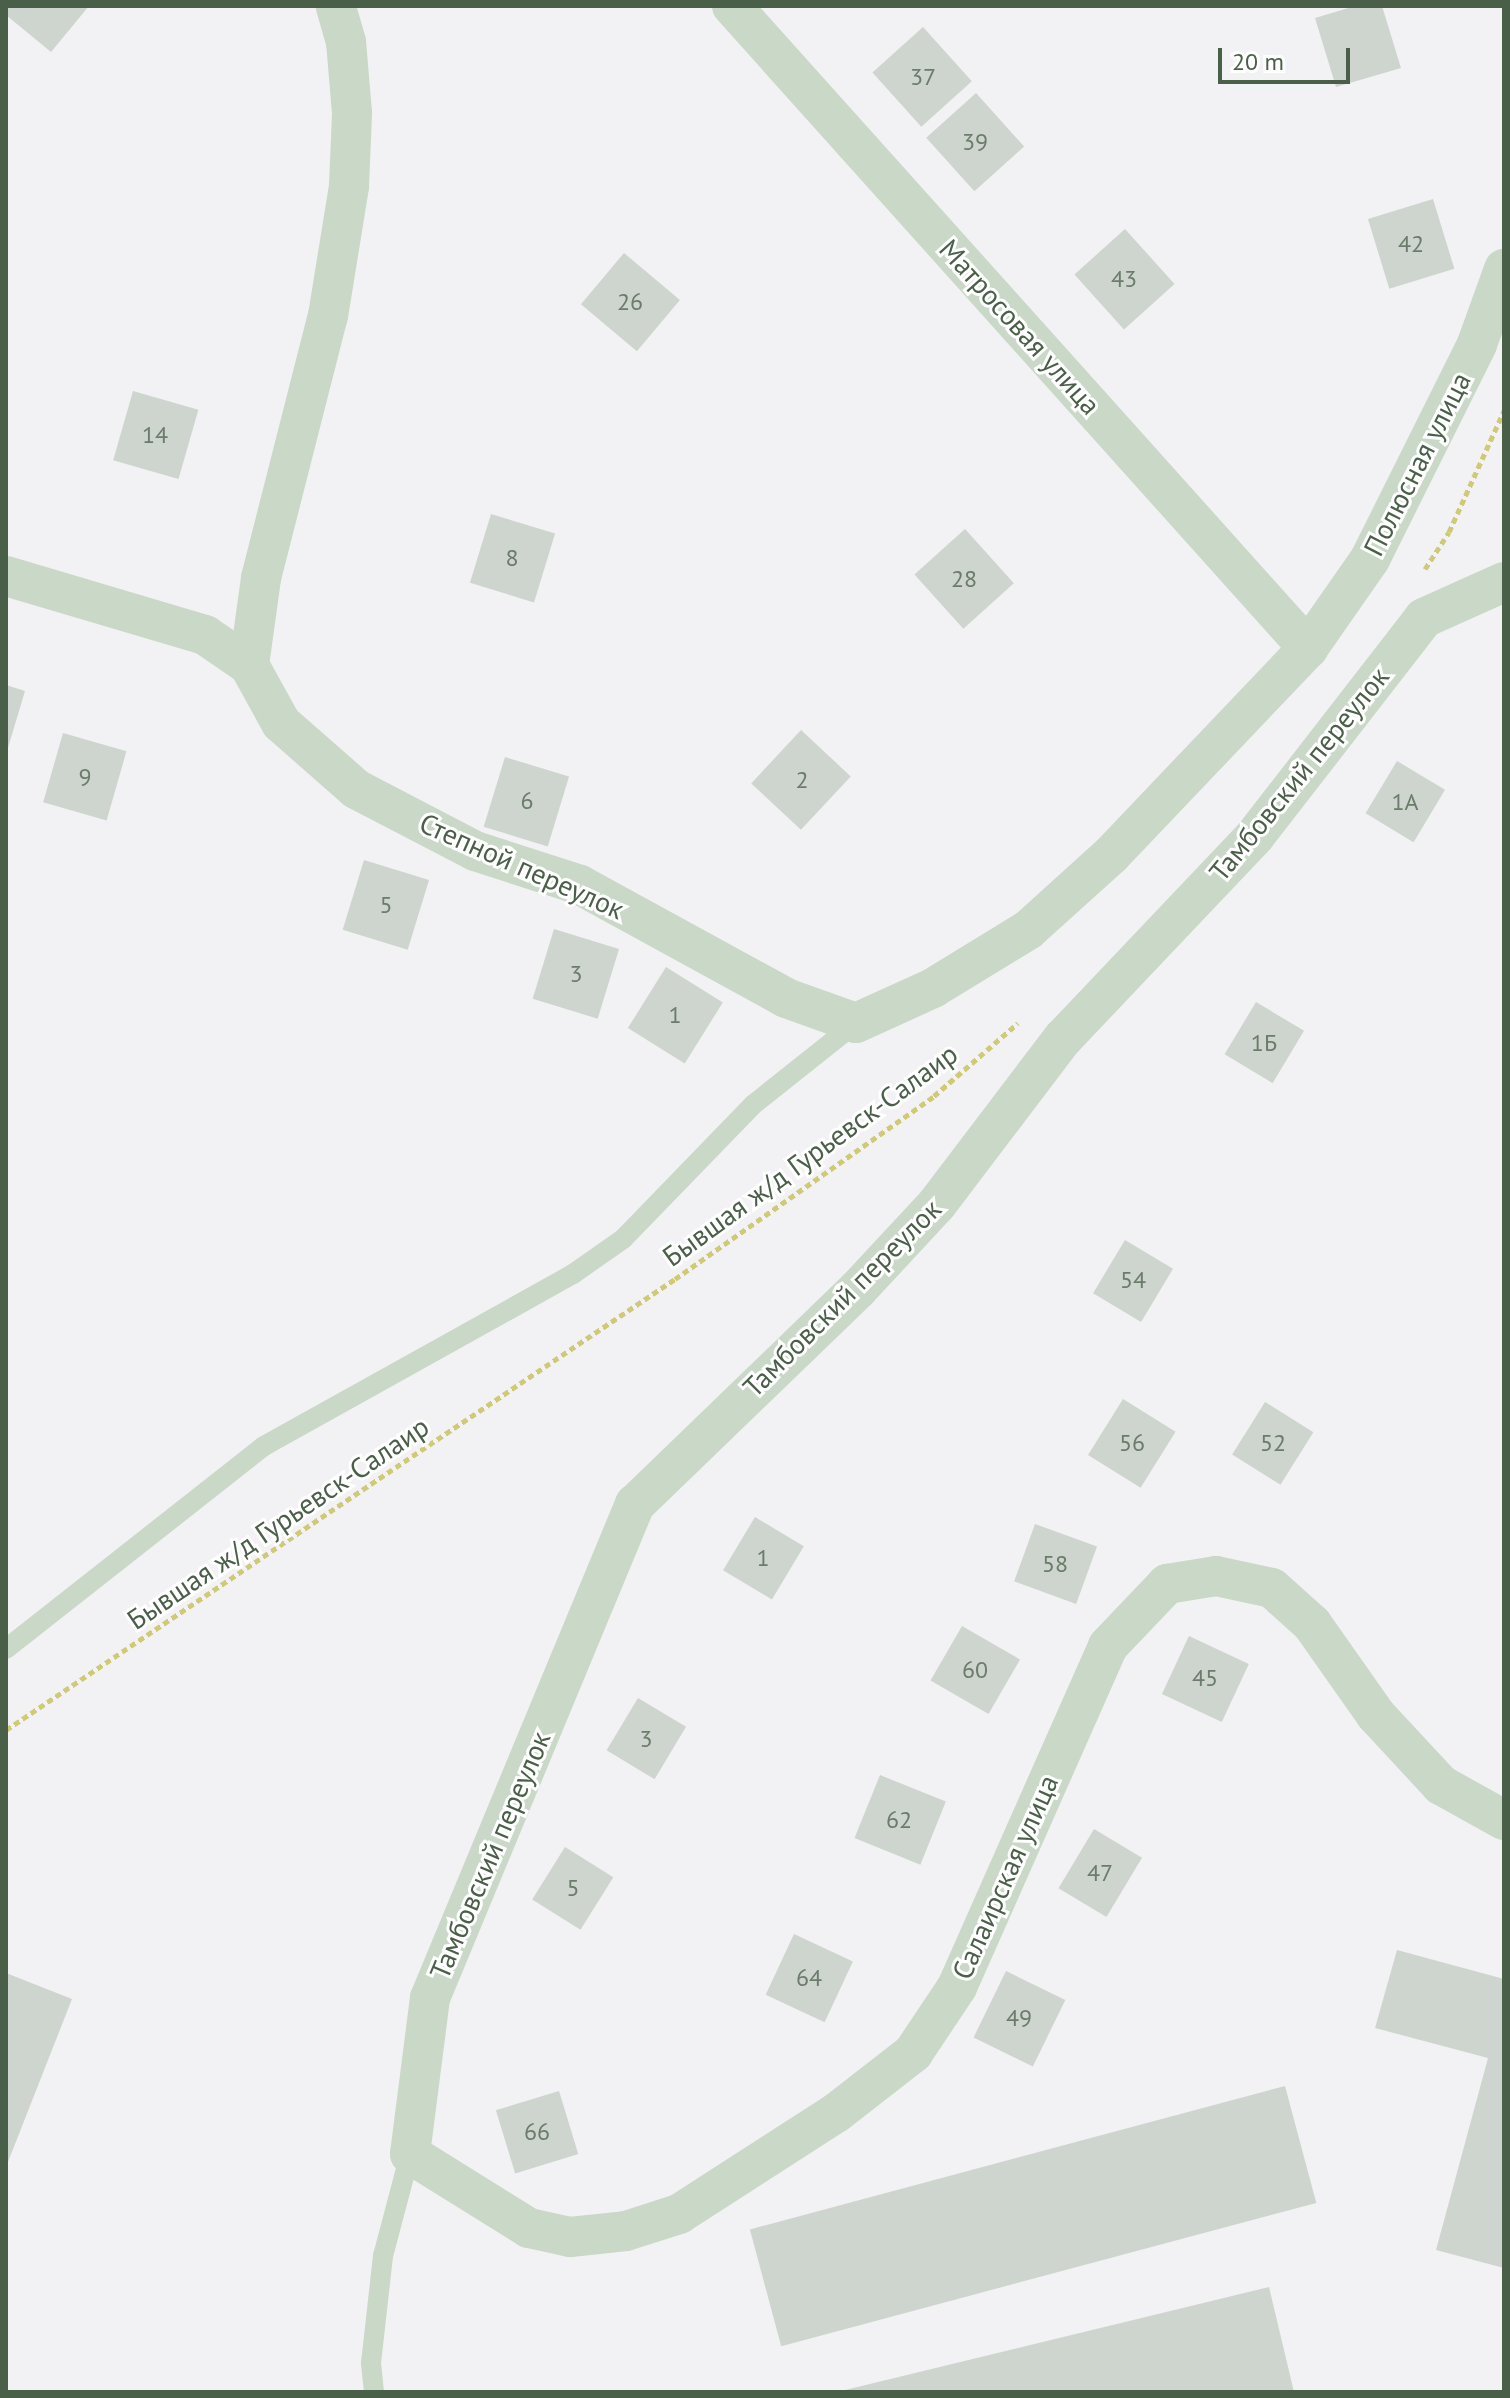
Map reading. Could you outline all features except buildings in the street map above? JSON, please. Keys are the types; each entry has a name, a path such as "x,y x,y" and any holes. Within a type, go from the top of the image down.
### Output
{"street":[{"path":"249,665 261,578 328,316 349,186 352,113 346,42 336,6"},
{"name":"Матросовая улица","path":"732,6 1308,648"},
{"name":"Полюсная улица","path":"856,1023 933,988 1028,930 1111,855 1308,648 1370,559 1477,344 1504,269"},
{"name":"Степной переулок","path":"6,576 205,635 249,665 281,723 356,789 475,851 580,885 786,998 856,1023"},
{"name":"Тамбовский переулок","path":"410,2154 430,1998 635,1504 858,1289 937,1204 1063,1038 1255,836 1424,618 1504,582"},
{"name":"Салаирская улица","path":"410,2154 529,2228 570,2237 626,2231 679,2214 836,2113 913,2053 957,1987 1108,1646 1167,1584 1216,1576 1272,1588 1312,1624 1376,1715 1441,1785 1504,1820"}],"lane":[{"path":"6,1649 264,1446 573,1274 623,1239 754,1104 856,1023"},
{"path":"374,2392 371,2363 383,2256 410,2154"}],"path":[{"path":"1418,580 1449,532 1504,411"},
{"name":"Бывшая ж/д Гурьевск-Салаир","path":"6,1730 713,1252 934,1096 1023,1019"}]}
